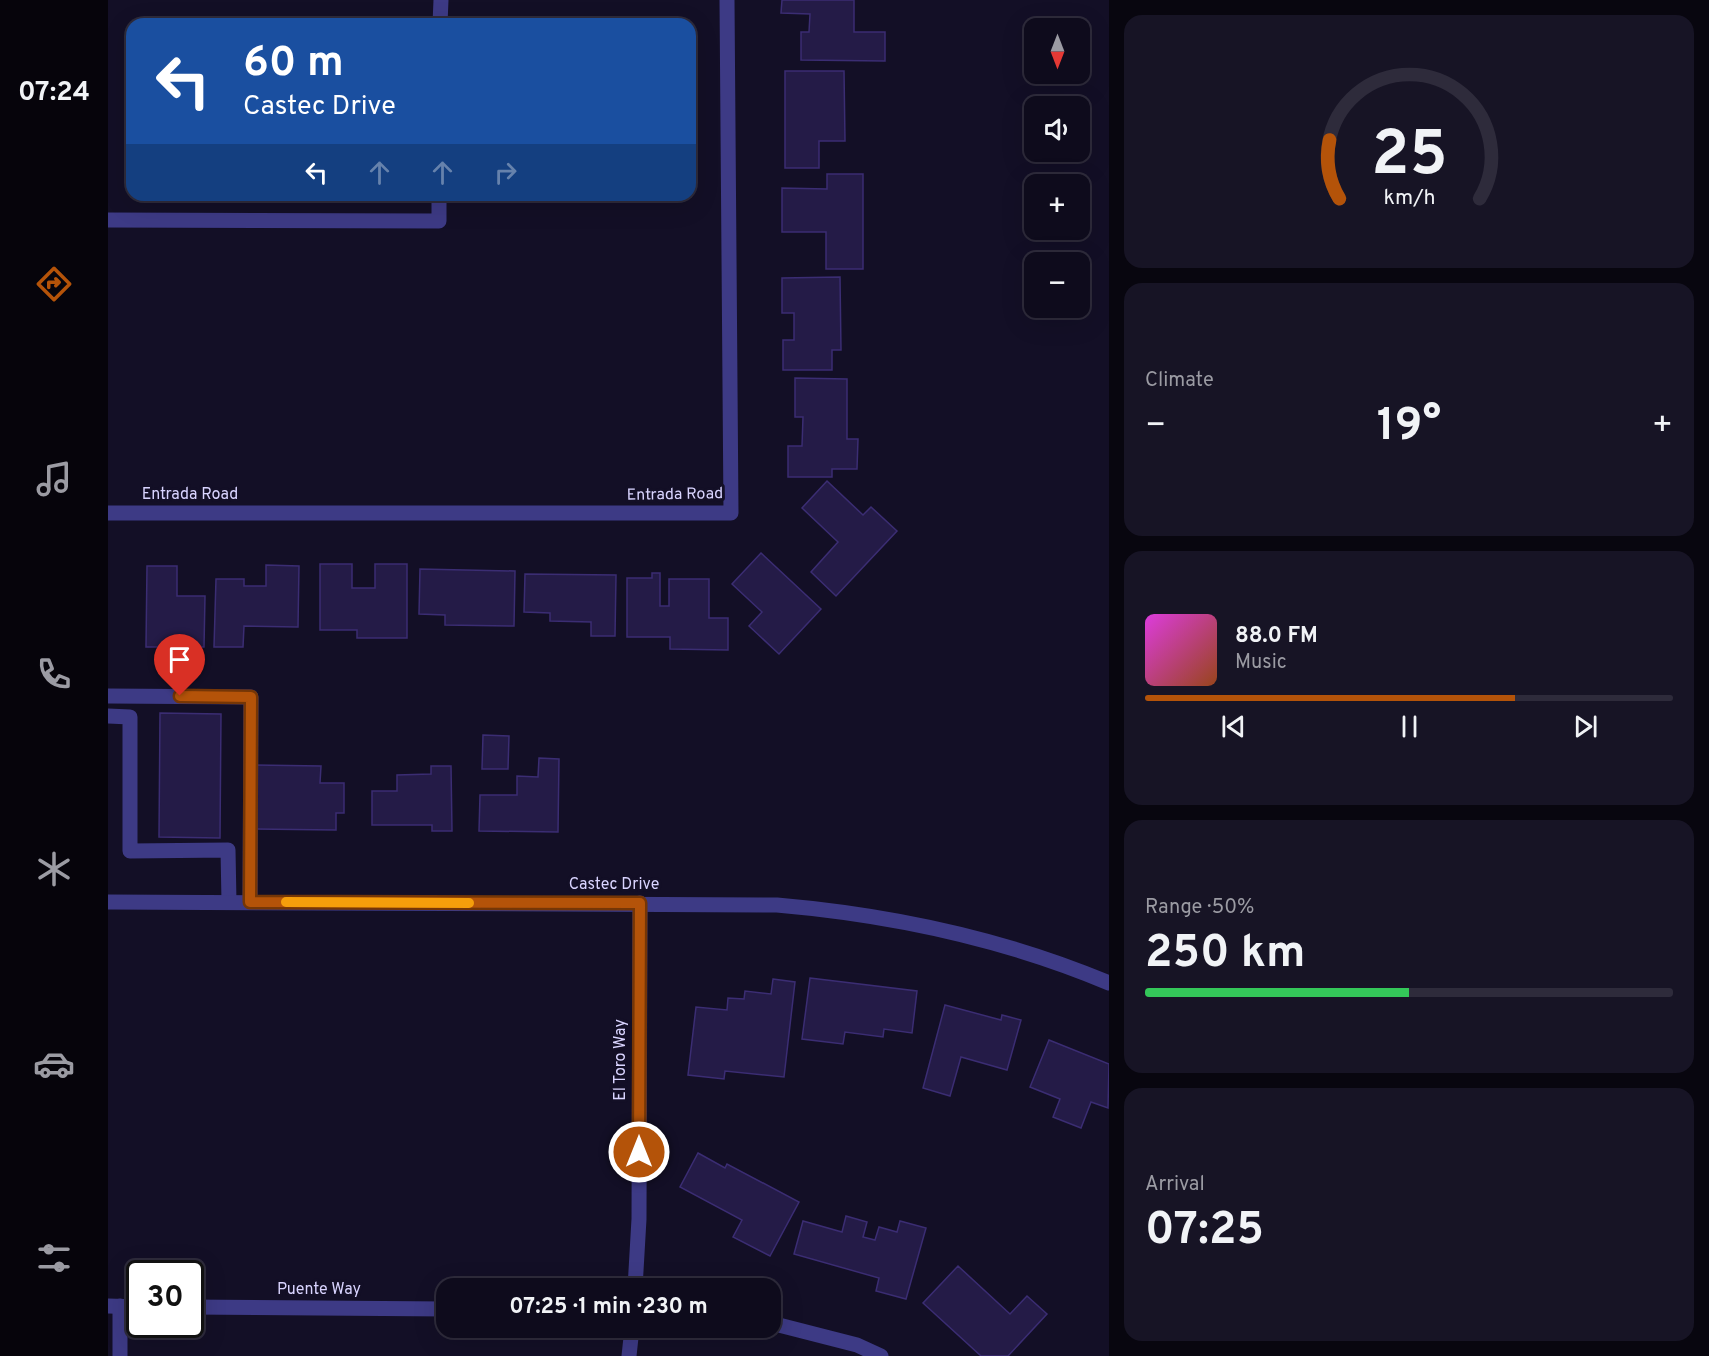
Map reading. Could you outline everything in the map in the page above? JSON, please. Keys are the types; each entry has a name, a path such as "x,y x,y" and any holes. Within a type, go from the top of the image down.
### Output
{"street":[{"path":"440,18 441,0"},
{"name":"Entrada Road","path":"108,513 731,513 727,0"},
{"path":"108,220 439,221 439,201"},
{"path":"108,696 251,697 250,902"},
{"path":"108,716 130,717 130,851 228,850 229,902"},
{"name":"Castec Drive","path":"108,902 777,905 845,911 914,922 1014,948 1109,984"},
{"name":"El Toro Way","path":"636,1278 639,1219 640,903"},
{"path":"114,1306 120,1356"},
{"name":"Puente Way","path":"204,1307 436,1309"},
{"path":"781,1325 856,1345 881,1356"},
{"path":"629,1356 631,1338"}],"building":[{"path":"782,0 854,0 854,32 885,32 885,61 801,60 801,32 809,32 810,14 781,13"},
{"path":"785,71 844,71 845,141 819,141 819,168 785,168"},
{"path":"827,174 863,174 863,269 826,269 826,232 782,232 782,188 827,189"},
{"path":"840,277 841,350 832,350 832,370 783,370 783,340 794,340 794,313 782,313 782,278"},
{"path":"795,378 847,379 847,439 858,439 857,469 832,469 832,477 788,477 788,446 802,446 803,417 795,417"},
{"path":"827,481 863,515 871,507 897,531 836,596 811,572 838,542 802,508"},
{"path":"761,553 821,609 779,654 749,626 762,612 732,584"},
{"path":"320,564 352,564 352,588 375,588 375,564 407,564 407,638 357,638 357,630 320,630"},
{"path":"266,565 299,566 298,627 244,626 243,647 214,647 216,579 244,579 244,586 266,586"},
{"path":"147,566 177,566 177,596 205,596 204,647 146,647"},
{"path":"420,569 515,571 514,626 445,625 445,615 419,614"},
{"path":"652,573 660,573 660,606 669,606 669,579 709,579 709,618 728,618 728,650 670,649 670,637 627,637 627,578 652,578"},
{"path":"525,574 616,575 615,636 591,636 591,622 550,621 550,613 524,612"},
{"path":"160,713 221,714 220,838 159,837"},
{"path":"483,735 509,736 508,769 482,769"},
{"path":"539,758 559,759 558,832 479,831 480,795 517,795 517,776 538,777"},
{"path":"251,765 321,766 320,783 344,783 344,813 336,813 336,830 251,829"},
{"path":"431,766 451,766 452,831 432,831 432,825 372,825 372,791 397,791 397,775 431,774"},
{"path":"810,978 917,991 912,1033 884,1029 883,1037 845,1032 843,1044 802,1039"},
{"path":"773,979 795,982 784,1077 725,1071 724,1079 688,1075 696,1007 727,1010 728,998 744,999 745,991 771,994"},
{"path":"945,1005 1001,1020 1002,1015 1021,1020 1007,1070 961,1057 950,1096 923,1088"},
{"path":"1049,1040 1109,1064 1108,1108 1091,1102 1081,1128 1053,1117 1060,1099 1030,1087"},
{"path":"698,1153 725,1168 727,1164 799,1202 770,1256 733,1237 742,1220 680,1187"},
{"path":"846,1216 867,1222 863,1237 875,1240 879,1227 897,1232 900,1221 926,1228 906,1299 876,1291 879,1278 794,1254 803,1221 842,1232"},
{"path":"958,1266 1010,1314 1027,1296 1047,1314 1008,1356 981,1356 923,1303"}],"slow traffic":[{"path":"286,902 469,903"}],"route":[{"path":"180,696 251,697 250,902 640,903 639,1152"}]}
